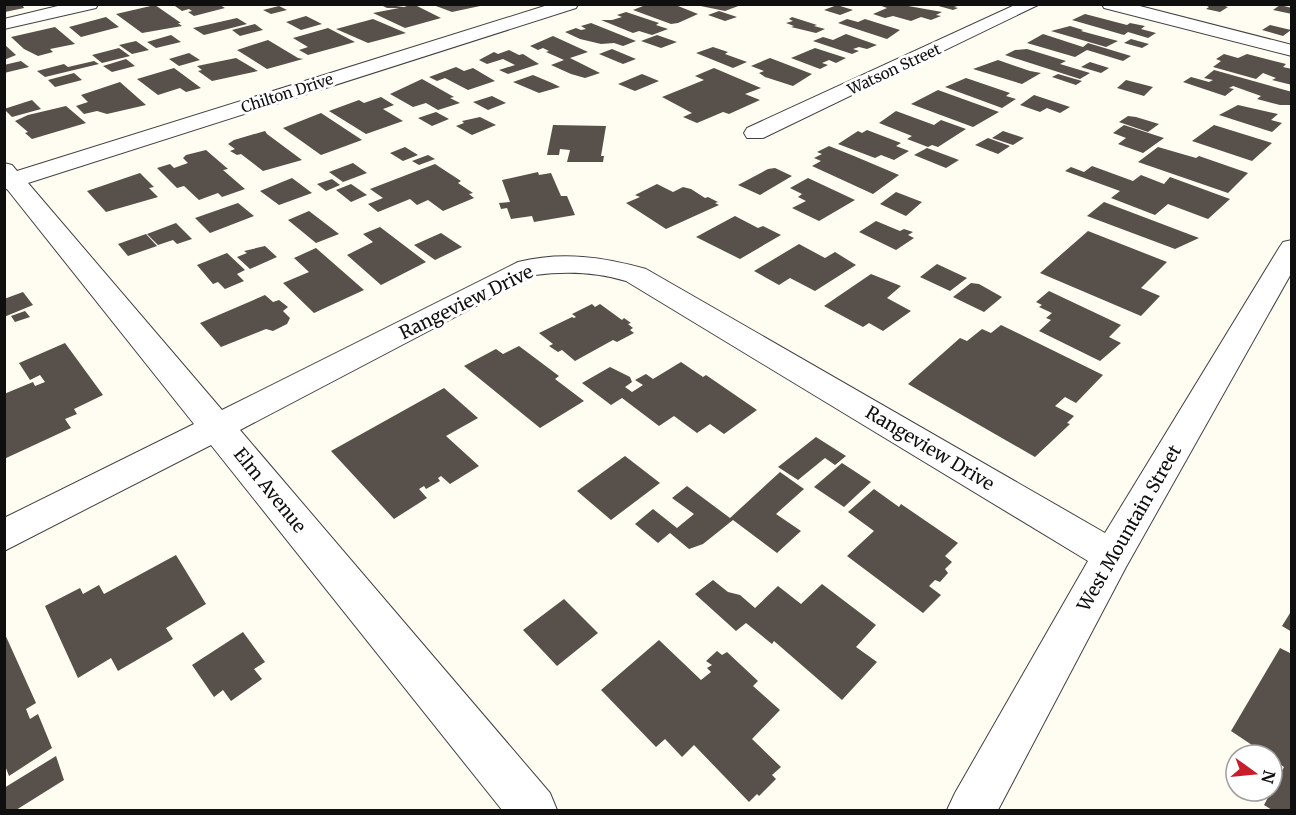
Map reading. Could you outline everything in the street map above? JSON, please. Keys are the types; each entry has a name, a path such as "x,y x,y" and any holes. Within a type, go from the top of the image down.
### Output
{"street":[{"path":"4,24 90,4"},
{"name":"Chilton Drive","path":"7,178 570,4"},
{"name":"Watson Street","path":"755,134 1032,4"},
{"path":"1110,4 1292,51"},
{"name":"Elm Avenue","path":"7,178 219,428 533,810"},
{"name":"West Mountain Street","path":"972,810 1112,556 1292,248"},
{"name":"Rangeview Drive","path":"4,536 528,268 569,262 604,265 636,275 1112,556"}],"building":[{"path":"22,4 24,8 5,12 4,6"},
{"path":"218,4 225,8 194,16 188,12 192,11 189,9 182,11 175,6"},
{"path":"379,4 404,7 413,4 441,18 405,28 373,13 399,8 387,8"},
{"path":"442,4 480,6 452,12 436,6"},
{"path":"648,4 673,4 698,14 671,24 633,10"},
{"path":"691,4 741,4 741,5 725,11"},
{"path":"876,4 897,4 942,12 936,15 941,16 931,20 921,17 911,21 893,16 885,18 873,14 887,8"},
{"path":"964,4 954,7 958,8 953,10 935,5"},
{"path":"1203,4 1228,4 1225,6 1228,7 1220,12 1206,9 1209,7"},
{"path":"155,5 182,26 142,33 116,14"},
{"path":"837,5 853,10 840,15 824,10"},
{"path":"1280,5 1292,8 1292,14 1273,10"},
{"path":"279,6 287,10 271,14 263,10"},
{"path":"719,11 737,17 725,21 708,15"},
{"path":"626,12 659,23 656,25 668,29 652,35 639,31 633,33 601,20 622,17 617,15"},
{"path":"1085,14 1127,25 1130,23 1145,26 1141,29 1156,33 1148,38 1128,32 1124,35 1072,20"},
{"path":"306,16 322,24 301,30 286,22"},
{"path":"106,17 119,27 81,37 69,27"},
{"path":"792,17 825,29 816,33 791,27 794,26 786,23 793,21 789,19"},
{"path":"237,18 247,24 204,35 193,28"},
{"path":"373,19 406,33 368,43 336,29"},
{"path":"847,19 858,22 865,19 900,30 887,39 838,23"},
{"path":"591,23 636,41 623,46 614,43 601,44 580,39 565,32 576,28 586,29 581,26"},
{"path":"255,24 263,30 240,36 232,30"},
{"path":"1270,25 1291,30 1283,36 1262,30"},
{"path":"1070,26 1118,41 1106,47 1051,31"},
{"path":"55,27 75,44 50,49 53,52 38,56 24,49 11,37"},
{"path":"328,28 355,42 308,55 299,50 308,47 293,38"},
{"path":"846,34 877,45 867,49 859,47 853,49 859,51 852,54 813,41 823,37 833,40"},
{"path":"1043,34 1083,47 1088,43 1131,56 1123,61 1087,50 1075,57 1027,43"},
{"path":"171,35 181,42 156,48 147,42"},
{"path":"657,35 677,42 661,48 641,41"},
{"path":"553,36 588,52 570,58 600,73 585,78 571,74 551,65 564,60 546,52 549,51 543,48 538,50 530,46"},
{"path":"1131,39 1149,44 1142,48 1124,43"},
{"path":"268,40 303,59 267,69 237,50"},
{"path":"136,41 149,50 132,54 119,45"},
{"path":"4,44 16,55 4,60"},
{"path":"713,47 747,62 733,68 696,53"},
{"path":"119,48 130,56 102,63 92,55"},
{"path":"815,48 846,58 836,63 829,60 822,63 828,65 820,69 791,58"},
{"path":"612,49 636,59 623,64 599,54"},
{"path":"1027,49 1066,61 1060,64 1090,73 1080,79 1005,55 1015,50"},
{"path":"509,50 519,55 523,54 539,64 508,74 499,70 515,65 503,59 487,64 479,60 494,52 498,54"},
{"path":"189,53 200,60 179,66 169,59"},
{"path":"1224,54 1238,58 1247,54 1286,64 1283,67 1292,69 1292,85 1272,80 1276,78 1263,73 1256,79 1213,67 1221,61 1216,59"},
{"path":"236,58 258,71 212,81 198,71 202,70 197,66"},
{"path":"770,58 812,74 793,86 765,77 759,73 764,71 751,66"},
{"path":"126,59 135,66 112,72 103,66"},
{"path":"998,60 1041,73 1022,84 973,69"},
{"path":"21,61 29,67 4,73 4,65"},
{"path":"94,61 99,64 45,77 37,71 64,64 68,67"},
{"path":"1090,62 1109,68 1101,73 1081,67"},
{"path":"456,67 464,71 473,68 495,81 468,90 445,78 437,81 429,77"},
{"path":"174,68 201,88 186,92 180,88 158,95 137,79"},
{"path":"714,68 761,88 745,94 760,100 729,114 723,112 697,123 683,117 692,113 662,97 704,80 695,76"},
{"path":"1214,70 1292,92 1292,105 1280,105 1257,99 1261,96 1233,86 1229,88 1234,89 1225,96 1183,82 1191,77 1209,82 1213,80 1204,78"},
{"path":"74,73 82,80 55,87 48,80"},
{"path":"642,74 659,81 635,91 618,84"},
{"path":"1058,74 1082,81 1076,85 1052,77"},
{"path":"533,75 560,87 539,93 513,82"},
{"path":"966,78 1010,93 1006,96 1016,99 1002,108 945,87"},
{"path":"422,79 454,97 450,98 460,103 438,110 426,103 413,107 390,94"},
{"path":"1126,80 1153,87 1144,96 1117,88"},
{"path":"120,82 146,105 107,114 97,111 84,114 76,106 88,102 81,95"},
{"path":"938,90 999,112 973,127 911,104"},
{"path":"1034,95 1070,107 1060,113 1047,108 1040,112 1020,105"},
{"path":"492,96 506,103 488,110 473,102"},
{"path":"381,97 394,105 383,109 403,121 366,134 329,111 359,100 364,103"},
{"path":"32,100 41,109 12,117 4,109"},
{"path":"1238,105 1278,114 1271,120 1282,123 1272,132 1219,115"},
{"path":"66,106 86,123 32,139 25,133 28,132 15,121 28,115"},
{"path":"896,111 934,125 941,120 966,129 938,147 932,145 928,147 907,139 912,136 879,123"},
{"path":"436,112 449,119 432,126 418,118"},
{"path":"321,113 362,140 321,155 283,128"},
{"path":"1128,116 1159,124 1148,132 1119,122"},
{"path":"480,117 496,125 472,135 456,126 464,123 462,121"},
{"path":"553,125 606,126 601,156 604,156 603,162 567,162 570,150 560,149 559,155 547,155"},
{"path":"1124,125 1164,138 1143,153 1118,144 1126,138 1113,133"},
{"path":"1214,125 1272,143 1252,161 1192,141"},
{"path":"867,130 901,143 896,146 909,151 894,160 881,155 875,158 838,144 858,131 862,133"},
{"path":"265,131 302,160 263,171 241,154 237,155 230,151 235,149 228,144 234,140"},
{"path":"1003,131 1024,138 1013,145 992,138"},
{"path":"988,138 1010,146 998,154 975,145"},
{"path":"829,146 899,175 873,194 812,166 821,161 814,158 822,154 817,152"},
{"path":"405,147 418,155 403,161 390,153"},
{"path":"1158,147 1196,158 1199,156 1248,173 1228,193 1138,162"},
{"path":"927,148 959,160 946,168 914,155"},
{"path":"206,150 228,169 223,170 245,189 222,197 218,193 199,200 184,186 177,188 157,168 170,164 174,168 188,163 183,158 186,155"},
{"path":"428,155 435,159 419,165 412,161"},
{"path":"353,163 367,173 343,182 329,172"},
{"path":"435,164 461,181 458,183 473,193 469,194 474,198 443,211 428,200 417,205 410,199 378,212 368,204 383,198 370,189"},
{"path":"1092,166 1133,181 1141,175 1164,184 1170,177 1230,199 1208,219 1168,204 1155,215 1111,198 1120,191 1065,171 1071,167 1084,172"},
{"path":"775,168 792,176 760,195 738,185 768,169"},
{"path":"538,172 539,175 551,173 561,196 567,196 575,215 534,222 532,216 511,219 507,208 501,209 499,203 510,202 502,180"},
{"path":"140,173 154,187 149,188 158,197 106,212 87,191"},
{"path":"292,178 312,193 279,205 260,191"},
{"path":"808,178 855,200 819,221 792,208 806,201 798,197 802,194 790,188"},
{"path":"332,179 340,185 326,191 317,184"},
{"path":"351,184 367,195 351,202 336,190"},
{"path":"657,184 673,192 683,187 691,189 705,198 708,197 718,202 715,203 719,205 666,229 626,203 640,197 635,195"},
{"path":"896,192 922,202 906,216 880,204"},
{"path":"1104,202 1199,238 1175,249 1087,216"},
{"path":"238,203 254,216 210,233 195,218"},
{"path":"309,211 339,234 316,243 288,220"},
{"path":"735,216 758,228 763,226 781,235 740,259 696,237"},
{"path":"876,221 900,231 904,229 913,232 908,235 914,238 896,250 859,232"},
{"path":"176,223 192,239 177,244 173,240 158,245 147,234"},
{"path":"380,227 426,262 381,285 347,255 373,242 363,234"},
{"path":"1088,231 1167,262 1141,288 1160,296 1141,316 1040,273"},
{"path":"441,233 462,247 435,260 414,245"},
{"path":"146,234 157,246 128,256 118,244"},
{"path":"799,244 825,258 835,252 856,265 815,291 790,278 779,285 754,271"},
{"path":"265,246 277,257 250,269 237,257 247,253 244,251"},
{"path":"316,248 364,290 314,313 283,283 309,272 294,258"},
{"path":"227,253 245,270 237,274 244,281 225,289 218,282 213,284 197,265"},
{"path":"937,264 967,278 950,291 920,277"},
{"path":"871,274 901,286 887,298 911,311 883,331 869,323 863,327 824,306"},
{"path":"971,283 979,284 1002,297 984,312 953,297"},
{"path":"1049,291 1121,325 1109,337 1121,343 1100,361 1039,331 1051,320 1046,318 1052,313 1039,307 1042,305 1036,302"},
{"path":"23,292 33,305 4,317 4,299"},
{"path":"265,295 273,302 279,300 288,307 283,311 290,318 287,324 273,331 266,329 221,347 200,323"},
{"path":"592,304 595,307 600,304 622,320 624,318 631,323 628,324 633,328 630,330 634,333 617,342 613,340 575,361 562,350 558,352 549,346 553,344 539,333 576,317 572,314"},
{"path":"25,311 30,317 15,322 11,316"},
{"path":"1001,325 1103,375 1076,403 1065,397 1055,406 1074,416 1067,423 1070,424 1035,457 908,384 960,338 967,341 982,329 991,333"},
{"path":"65,343 103,395 74,409 77,414 65,419 71,428 4,459 4,394 33,382 35,386 45,382 40,375 30,380 19,363"},
{"path":"519,346 559,376 555,379 584,401 540,428 464,366 496,349 503,354"},
{"path":"681,362 703,377 706,375 757,410 724,434 710,424 697,433 674,416 659,426 622,398 611,405 582,383 610,367 630,377 632,382 625,387 632,392 643,385 635,380 646,374 653,379"},
{"path":"444,388 478,418 446,436 479,466 450,484 441,476 438,478 440,481 426,489 424,486 419,489 427,498 394,519 331,451"},
{"path":"816,437 846,456 835,465 825,458 798,480 778,467"},
{"path":"625,456 660,483 611,520 577,491"},
{"path":"842,463 871,482 844,507 814,487"},
{"path":"780,472 804,489 776,514 801,531 777,553 733,520 703,544 689,549 670,533 658,543 635,524 653,509 677,528 694,514 672,498 687,486 730,518"},
{"path":"874,489 899,507 901,504 958,543 945,556 952,562 945,569 948,573 940,582 935,580 929,586 941,595 923,613 847,556 874,531 848,512"},
{"path":"176,555 206,604 166,628 173,639 118,671 111,658 78,678 45,606 80,588 83,594 99,585 104,594"},
{"path":"713,580 728,592 740,595 755,608 778,586 801,604 822,584 876,625 856,647 877,662 842,700 774,641 772,644 746,623 736,631 695,594"},
{"path":"564,599 598,633 557,666 523,630"},
{"path":"1292,610 1292,632 1282,626"},
{"path":"4,632 36,703 26,709 30,719 38,714 52,748 9,776 4,763"},
{"path":"243,632 265,662 254,669 262,679 231,701 223,690 214,697 192,665"},
{"path":"659,640 701,680 711,672 707,668 712,665 706,661 717,651 722,655 727,652 758,681 753,686 780,710 752,739 781,767 772,775 776,779 759,796 757,794 749,802 694,745 682,757 665,739 656,747 601,690"},
{"path":"1280,648 1292,654 1292,810 1272,810 1264,805 1265,803 1284,803 1284,743 1249,743 1231,731"},
{"path":"56,756 64,780 16,810 4,810 4,788"}]}
